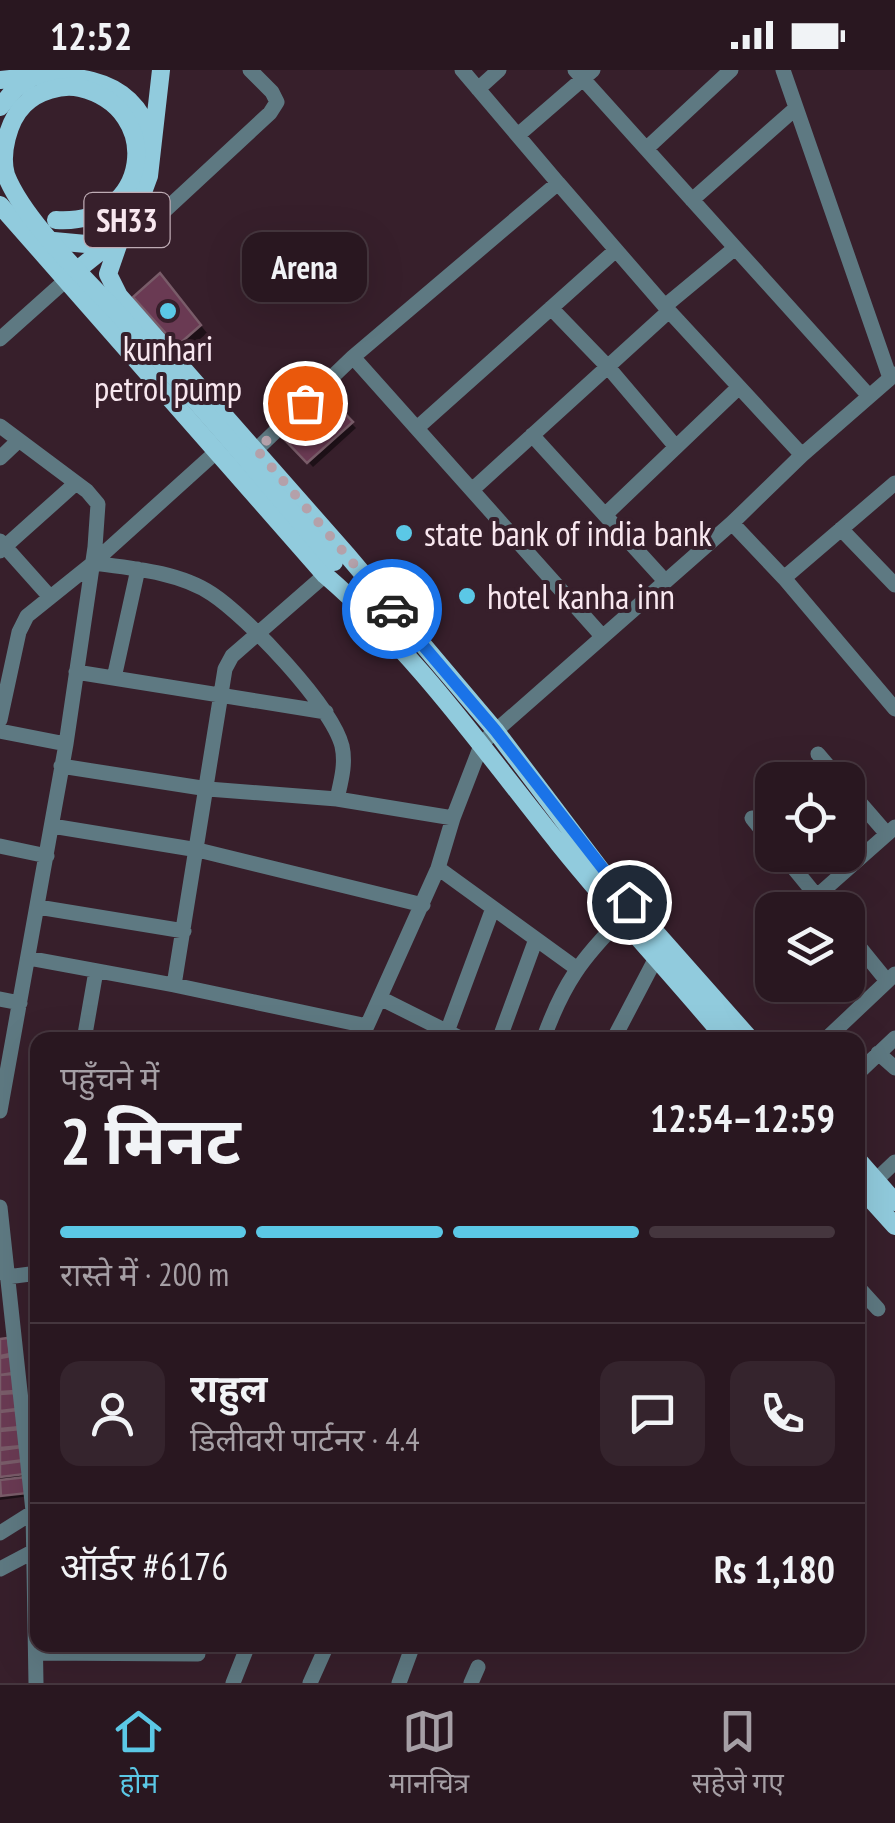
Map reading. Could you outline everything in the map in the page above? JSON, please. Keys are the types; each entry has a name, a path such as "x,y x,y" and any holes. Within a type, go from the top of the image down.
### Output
{"main road":[{"name":"SH33","path":"66,280 101,251 142,196 161,70"},
{"path":"0,80 66,71 126,80 151,139"},
{"path":"0,107 15,89 35,76"},
{"path":"9,218 56,220 85,219 107,210 127,188 135,167 133,131 119,110 102,96 78,88 42,92 24,105 11,125 4,150 4,171 15,193 67,257 229,438 330,569"},
{"path":"9,218 59,243 86,244 104,238 126,222"},
{"path":"9,218 216,452 330,569 351,583 353,599 488,736 560,845 721,1032"},
{"path":"126,222 110,264 112,286 257,450 488,736 744,1032"},
{"path":"867,1182 895,1202"},
{"path":"867,1182 895,1226"}],"street":[{"path":"126,222 160,216 270,113 277,102 250,70"},
{"path":"462,70 667,309 802,455"},
{"path":"478,88 499,70"},
{"path":"646,149 731,70"},
{"path":"365,1032 438,868 453,818 488,736 732,523 892,376 783,70"},
{"path":"518,136 583,73 646,149 870,396"},
{"path":"692,200 796,108"},
{"path":"257,450 354,356 558,183"},
{"path":"472,490 736,248"},
{"path":"417,428 616,250"},
{"path":"0,339 66,280"},
{"path":"551,308 608,366 676,446"},
{"path":"354,356 602,636"},
{"path":"604,515 740,387"},
{"path":"0,426 98,504 66,744 0,1110"},
{"path":"532,435 665,581"},
{"path":"0,458 18,441"},
{"path":"0,720 19,632 27,616 216,452"},
{"path":"50,597 2,546 76,483"},
{"path":"784,578 895,483"},
{"path":"732,523 895,709"},
{"path":"841,529 895,585"},
{"path":"93,562 181,580 211,593 259,635 326,712 342,743 344,758 337,799"},
{"path":"174,986 226,670 232,656 330,569"},
{"path":"114,678 138,570"},
{"path":"76,672 326,712"},
{"path":"0,731 66,744"},
{"path":"818,754 825,762"},
{"path":"62,766 208,789 337,799 453,818"},
{"path":"822,892 891,831 865,806"},
{"path":"752,818 755,822"},
{"path":"52,826 198,850 422,905"},
{"path":"0,846 47,856"},
{"path":"438,868 576,968"},
{"path":"797,872 814,892"},
{"path":"38,906 184,931"},
{"path":"447,1032 493,908"},
{"path":"547,1032 576,968 623,917"},
{"path":"502,1032 536,939"},
{"path":"834,1032 891,978 865,951"},
{"path":"617,1032 656,956"},
{"path":"28,958 174,986 361,1032"},
{"path":"85,1032 96,971"},
{"path":"380,998 439,1032"},
{"path":"0,999 20,1003"},
{"path":"865,1066 895,1038"},
{"path":"878,1053 895,1068"},
{"path":"867,1182 895,1162"},
{"path":"0,1207 30,1468"},
{"path":"7,1277 30,1274"},
{"path":"865,1295 878,1309"},
{"path":"0,1533 30,1513"},
{"path":"0,1569 30,1546"},
{"path":"233,1683 245,1652"},
{"path":"310,1683 324,1652"},
{"path":"399,1683 410,1652"},
{"path":"36,1683 36,1653 198,1654"},
{"path":"471,1683 478,1667"}],"building":[{"name":"kunhari petrol pump","path":"160,273 201,325 177,346 133,297"},
{"path":"332,400 353,422 307,463 285,440"},
{"path":"8,1338 10,1354 0,1356 0,1339"},
{"path":"11,1356 13,1373 0,1375 0,1358"},
{"path":"13,1374 15,1391 0,1392 0,1375"},
{"path":"15,1393 17,1409 0,1411 0,1394"},
{"path":"18,1410 20,1427 0,1429 0,1412"},
{"path":"21,1429 22,1446 0,1448 0,1431"},
{"path":"22,1447 24,1460 0,1463 0,1450"},
{"path":"23,1461 25,1474 0,1477 0,1464"},
{"path":"26,1477 28,1493 1,1496 0,1480"}],"way so far":[{"path":"305,403 257,450 392,609"}],"place":[{"name":"kunhari petrol pump","path":"168,311"},
{"name":"Arena","path":"305,403"},
{"name":"state bank of india bank","path":"404,533"},
{"name":"hotel kanha inn","path":"467,596"}],"route":[{"path":"392,609 495,730 629,902"}]}
